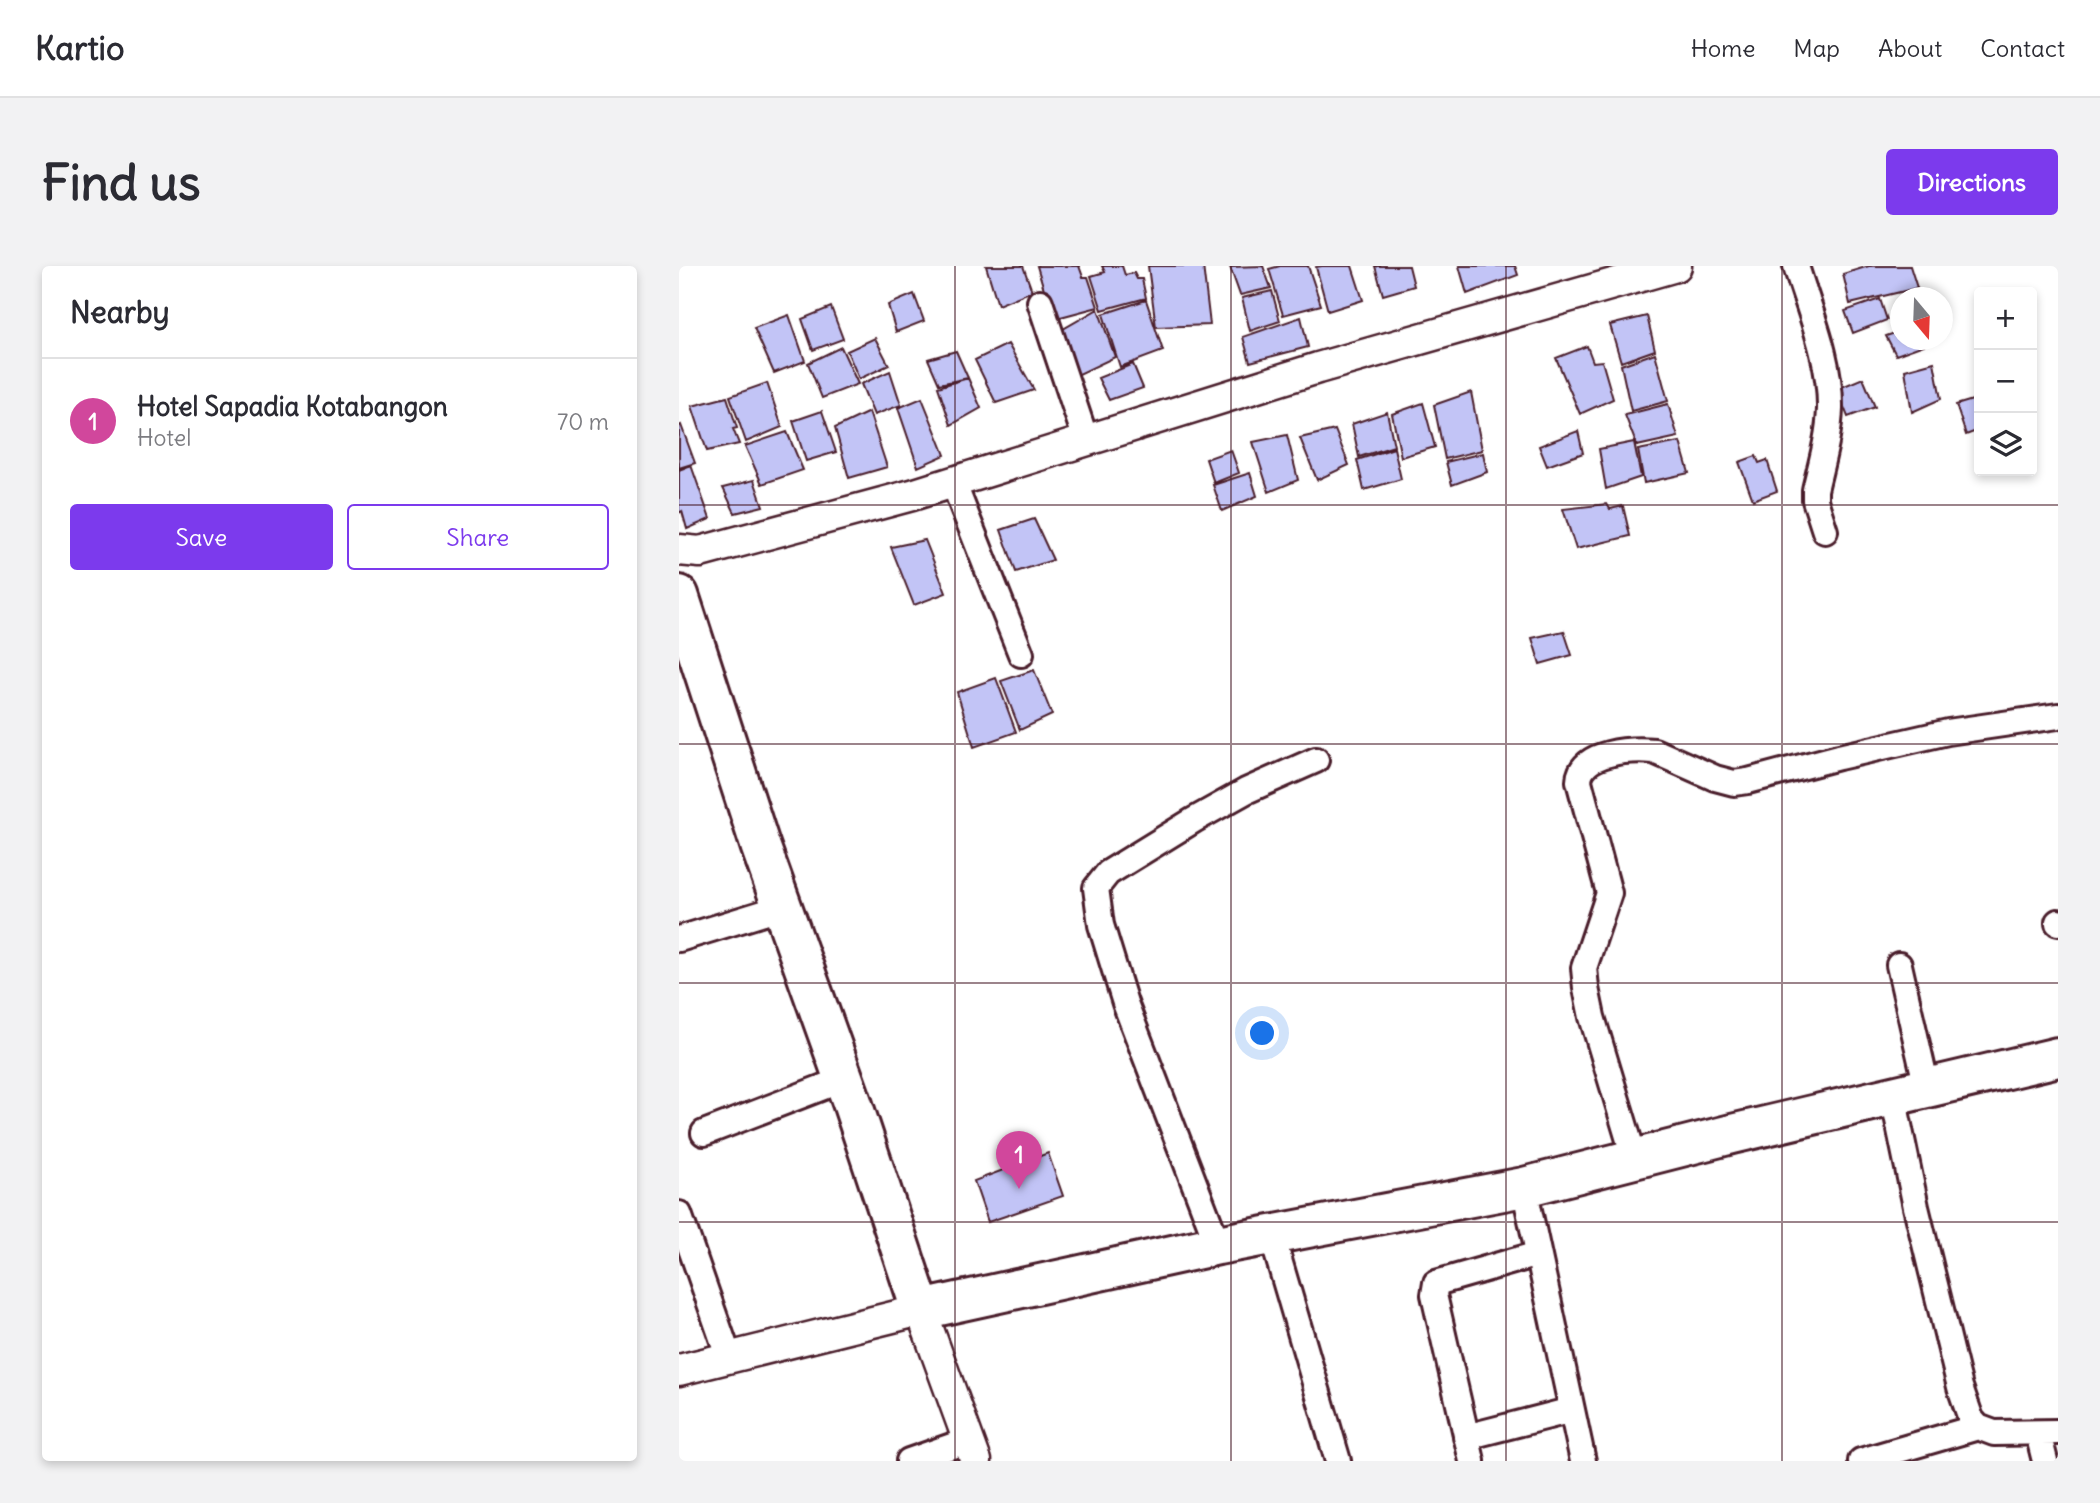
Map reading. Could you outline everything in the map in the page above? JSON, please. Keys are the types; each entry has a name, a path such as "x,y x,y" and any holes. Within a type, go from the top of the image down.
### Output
{"highway":[{"path":"679,594 921,1310 1218,1245 1524,1187 2058,1057"}],"street":[{"path":"686,557 912,495 1318,368 1676,266"},
{"path":"1796,266 1827,369 1830,409 1828,432 1815,490 1815,500 1825,531"},
{"path":"1040,302 1086,440"},
{"path":"953,482 1021,654"},
{"path":"1635,1160 1592,1017 1586,988 1584,968 1609,893 1579,781 1583,768 1613,753 1645,750 1654,751 1724,781 1748,781 1948,732 2058,716"},
{"path":"1218,1245 1125,1003 1101,925 1096,888 1108,873 1245,791 1317,760"},
{"path":"679,939 783,907"},
{"path":"1899,965 1916,1207 1967,1410 1978,1427 1994,1433 2048,1432 2045,1461"},
{"path":"704,1133 844,1079"},
{"path":"1524,1187 1583,1461"},
{"path":"679,1214 729,1358"},
{"path":"1272,1236 1338,1461"},
{"path":"1472,1461 1434,1295 1436,1283 1538,1254"},
{"path":"679,1370 921,1310 973,1451 909,1461"},
{"path":"1466,1437 1572,1410"},
{"path":"1861,1461 1978,1427"}],"building":[{"path":"986,266 1023,266 1032,291 998,305"},
{"path":"1037,266 1079,266 1083,277 1088,277 1098,307 1053,319"},
{"path":"1102,266 1122,266 1125,275 1134,273 1137,279 1142,279 1146,298 1102,310 1091,276 1105,272"},
{"path":"1148,266 1203,266 1210,325 1156,327"},
{"path":"1263,266 1271,288 1240,295 1230,267"},
{"path":"1280,266 1308,266 1321,305 1283,315 1269,269"},
{"path":"1352,266 1363,300 1328,311 1316,267"},
{"path":"1375,266 1409,266 1414,286 1383,295"},
{"path":"1459,266 1515,266 1518,275 1467,294"},
{"path":"1869,266 1910,266 1917,287 1890,287 1890,294 1850,304 1843,274"},
{"path":"1272,291 1280,321 1250,331 1242,298"},
{"path":"914,294 924,321 896,332 888,305"},
{"path":"1880,299 1887,320 1853,333 1845,311"},
{"path":"1146,300 1163,351 1120,367 1103,314"},
{"path":"831,307 843,339 813,350 802,319"},
{"path":"1098,309 1115,357 1075,376 1058,332"},
{"path":"789,315 805,361 774,373 754,328"},
{"path":"1647,316 1655,350 1621,362 1610,325"},
{"path":"1301,317 1308,347 1250,362 1243,337"},
{"path":"875,338 889,365 859,379 847,351"},
{"path":"1008,344 1034,390 996,403 975,360"},
{"path":"1587,346 1593,362 1602,361 1613,399 1580,414 1556,358"},
{"path":"841,347 858,384 822,398 808,363"},
{"path":"1893,350 1910,350 1896,355"},
{"path":"956,351 968,378 939,384 928,359"},
{"path":"1655,353 1668,401 1631,411 1621,365"},
{"path":"1934,362 1941,399 1912,412 1905,370"},
{"path":"1133,364 1143,388 1109,400 1098,378"},
{"path":"890,371 901,405 874,415 861,384"},
{"path":"968,378 981,408 951,425 938,387"},
{"path":"1863,378 1875,407 1848,417 1837,389"},
{"path":"767,383 782,427 746,442 730,396"},
{"path":"1471,392 1482,450 1445,459 1434,405"},
{"path":"727,397 737,428 733,429 739,444 707,451 692,406"},
{"path":"922,398 945,455 918,467 898,408"},
{"path":"1974,400 1974,432 1966,435 1956,405"},
{"path":"1423,403 1435,447 1401,457 1392,414"},
{"path":"1668,404 1678,437 1637,446 1625,415"},
{"path":"822,411 836,452 806,461 793,421"},
{"path":"869,412 887,467 849,478 835,428"},
{"path":"1387,412 1394,446 1359,457 1352,424"},
{"path":"681,425 695,463 679,468 679,426"},
{"path":"1335,430 1349,465 1317,480 1300,438"},
{"path":"1578,431 1583,453 1547,466 1539,446"},
{"path":"787,432 803,470 762,484 745,446"},
{"path":"1287,435 1298,480 1269,492 1253,442"},
{"path":"1634,442 1641,477 1606,489 1599,449"},
{"path":"1680,442 1689,473 1644,483 1638,450"},
{"path":"1394,448 1401,479 1364,490 1357,460"},
{"path":"1231,450 1239,473 1214,483 1206,459"},
{"path":"1483,453 1487,472 1452,485 1446,462"},
{"path":"1756,456 1759,463 1767,460 1777,491 1753,500 1739,462"},
{"path":"691,465 710,519 687,529 682,511 679,513 679,470"},
{"path":"1250,473 1257,496 1222,511 1213,485"},
{"path":"754,480 763,506 735,513 723,488"},
{"path":"1607,504 1610,509 1623,506 1630,536 1576,549 1563,509"},
{"path":"1034,519 1053,560 1016,572 1001,530"},
{"path":"925,540 946,593 914,605 891,547"},
{"path":"1564,631 1572,655 1540,664 1532,638"},
{"path":"1034,670 1052,715 1020,730 1001,681"},
{"path":"996,678 1016,732 974,747 957,692"},
{"path":"1048,1153 1063,1196 988,1222 974,1181"}],"place":[{"name":"Hotel Sapadia Kotabangon","path":"1019,1189"}]}
